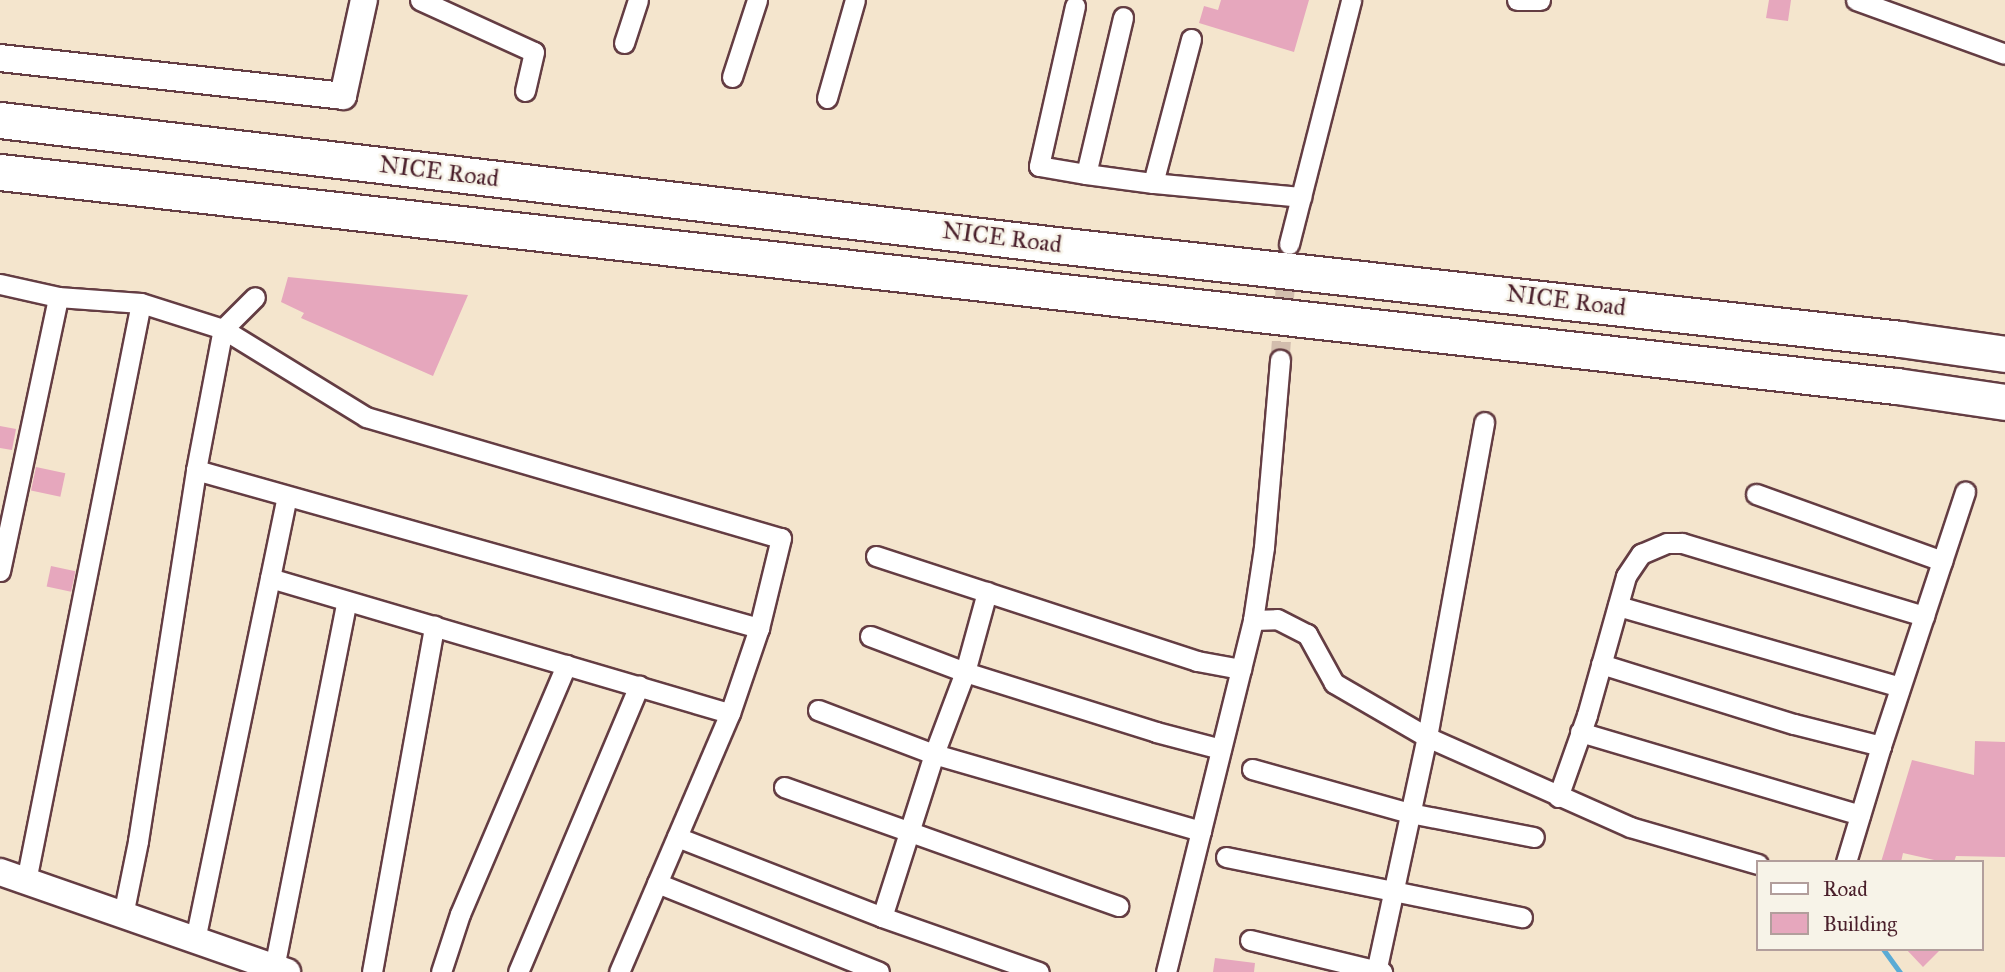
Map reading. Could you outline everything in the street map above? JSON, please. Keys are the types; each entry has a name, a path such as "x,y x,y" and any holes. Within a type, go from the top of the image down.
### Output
{"highway":[{"name":"NICE Road","path":"0,120 1047,244 1900,339 2005,354"},
{"name":"NICE Road","path":"0,172 1870,383 2005,402"}],"street":[{"path":"0,58 343,96 364,0"},
{"path":"624,43 638,0"},
{"path":"733,77 757,0"},
{"path":"827,98 855,0"},
{"path":"1289,244 1351,0"},
{"path":"1517,0 1540,0"},
{"path":"1856,0 2005,54"},
{"path":"432,2 534,52 525,91"},
{"path":"1075,6 1039,166 1153,183 1301,197"},
{"path":"1086,174 1123,17"},
{"path":"1153,183 1191,38"},
{"path":"0,284 58,297 141,303 223,329 366,417 781,538 759,628 730,713 620,972"},
{"path":"0,571 58,297"},
{"path":"122,915 138,841 195,470 223,329 255,297"},
{"path":"26,881 141,303"},
{"path":"1166,972 1253,620 1264,547 1280,360"},
{"path":"1250,940 1378,972 1427,737 1485,422"},
{"path":"195,470 759,628"},
{"path":"1847,860 1881,746 1965,492"},
{"path":"1756,494 1942,561"},
{"path":"195,940 287,496"},
{"path":"1558,797 1626,576 1641,554 1667,543 1694,547 1924,616"},
{"path":"876,556 1198,661 1241,669"},
{"path":"270,578 730,713"},
{"path":"881,917 934,754 965,672 987,592"},
{"path":"0,872 195,940 231,963 281,970 347,601"},
{"path":"1618,606 1900,687"},
{"path":"1253,620 1277,619 1307,634 1334,683 1427,737 1630,827 1756,862"},
{"path":"372,972 433,626"},
{"path":"870,636 965,672 1156,732 1221,749"},
{"path":"1601,664 1794,724 1881,746"},
{"path":"440,972 460,914 566,665"},
{"path":"518,972 639,686"},
{"path":"818,710 934,754 1201,831"},
{"path":"1580,732 1860,815"},
{"path":"1252,769 1410,813 1534,836"},
{"path":"784,787 1118,906"},
{"path":"677,837 881,917 1039,972"},
{"path":"1226,857 1522,918"},
{"path":"657,883 879,972"}],"building":[{"path":"1221,0 1309,0 1294,52 1199,23 1204,6 1218,10"},
{"path":"1769,0 1791,0 1788,21 1766,18"},
{"path":"288,277 468,295 433,376 301,318 304,313 281,302"},
{"path":"0,426 16,429 12,450 0,448"},
{"path":"36,467 65,473 60,497 31,490"},
{"path":"51,566 75,571 71,592 47,587"},
{"path":"1975,741 2005,742 2005,857 1956,856 1955,860 1934,860 1903,853 1901,860 1882,860 1912,760 1974,775"},
{"path":"1908,951 1939,951 1923,967"},
{"path":"1215,958 1255,963 1254,972 1213,972"}],"waterway":[{"path":"1884,951 1900,972"}],"tunnel":[{"path":"1280,360 1287,263"}]}
